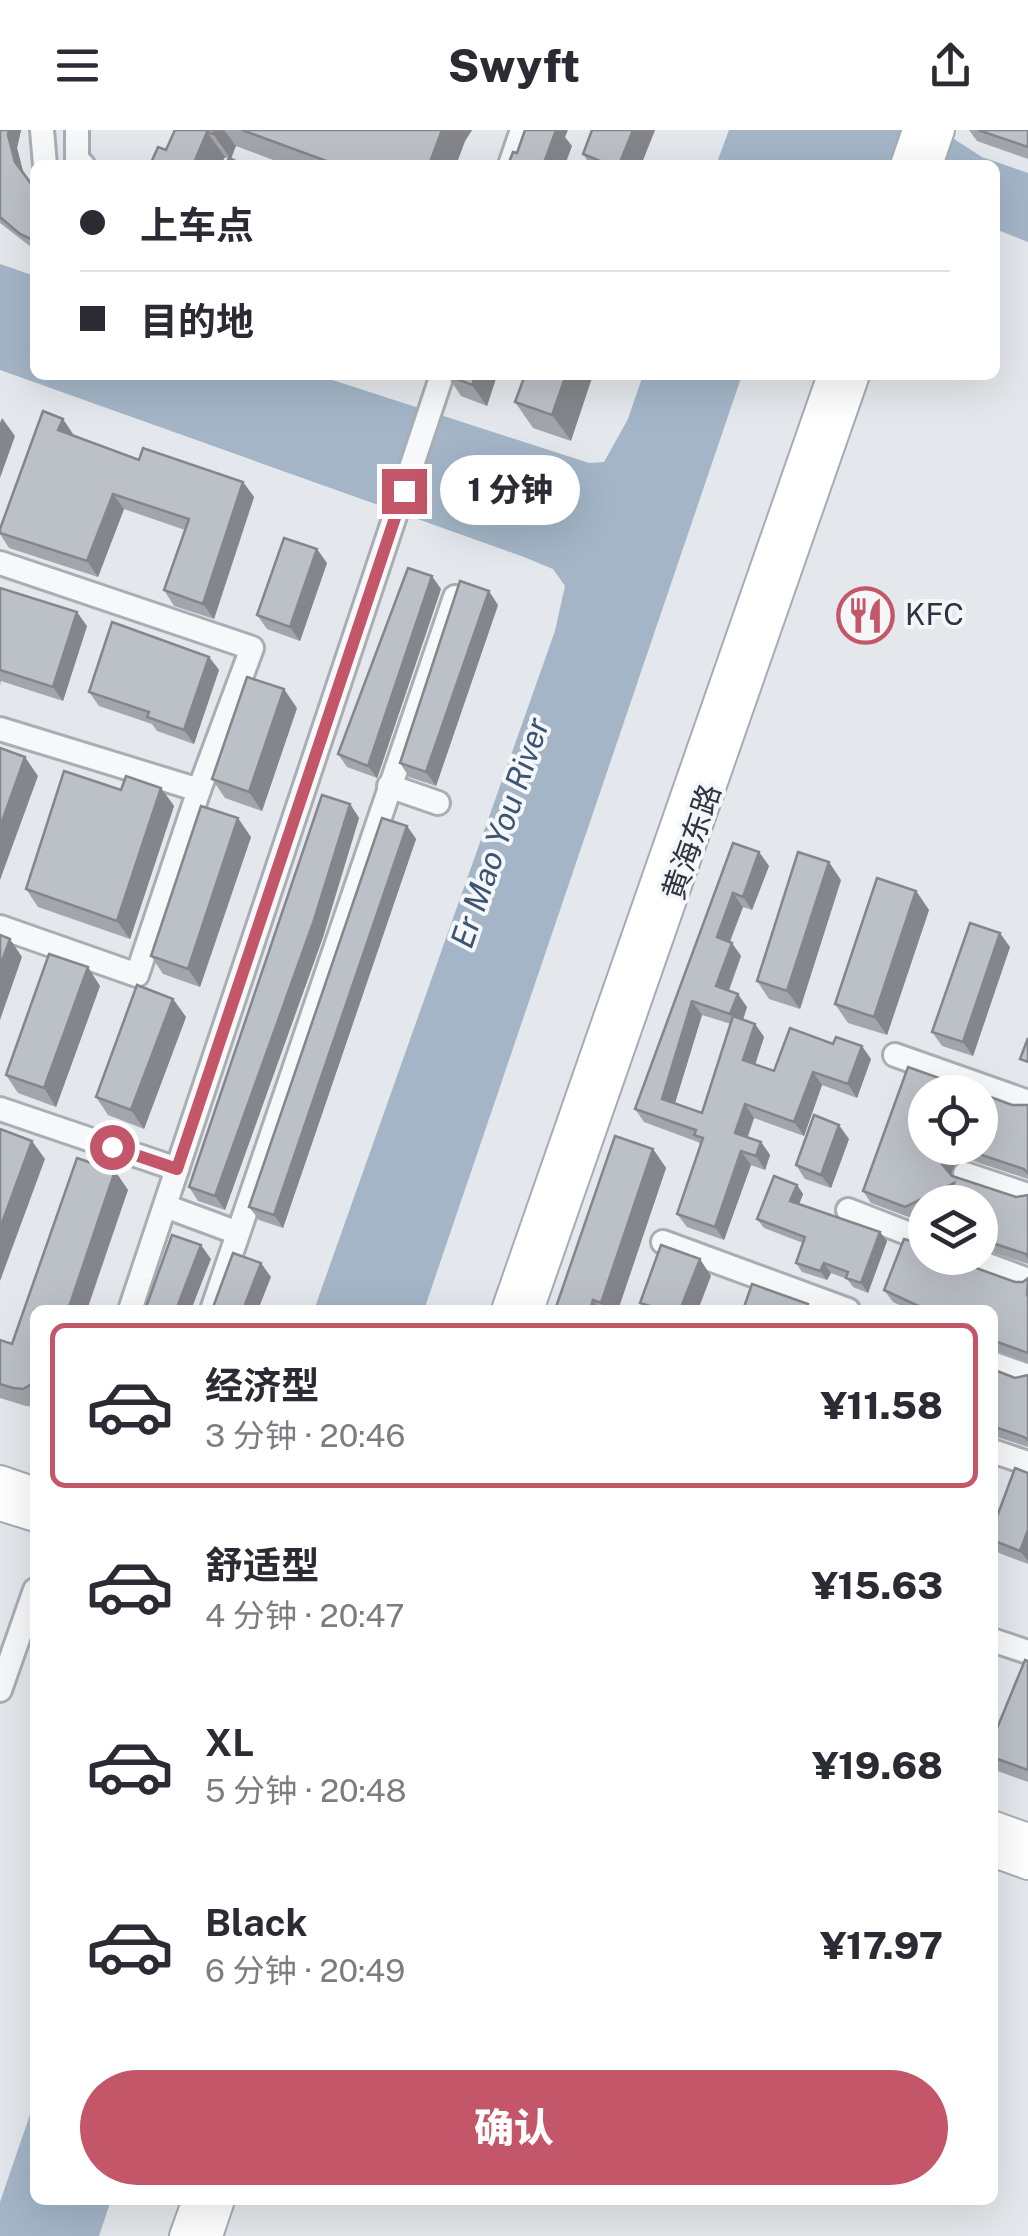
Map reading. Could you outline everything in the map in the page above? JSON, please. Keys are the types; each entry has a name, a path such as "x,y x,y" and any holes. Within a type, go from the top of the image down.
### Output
{"main road":[{"path":"907,160 917,130"},
{"path":"930,160 940,130"},
{"name":"黄海东路","path":"508,1305 830,380"},
{"name":"黄海东路","path":"531,1305 853,380"},
{"path":"0,1480 30,1490"},
{"path":"0,1506 30,1515"},
{"path":"998,1827 1028,1838"},
{"path":"998,1854 1028,1864"},
{"path":"184,2236 195,2205"},
{"path":"208,2236 218,2205"}],"street":[{"path":"42,130 45,160"},
{"path":"77,130 78,160"},
{"path":"512,160 522,130"},
{"path":"132,1305 439,384"},
{"path":"0,563 252,648 199,790 138,975 0,927"},
{"path":"214,1305 454,597"},
{"path":"0,730 199,790"},
{"path":"389,786 438,803"},
{"path":"895,1054 1028,1102"},
{"path":"0,1109 177,1169"},
{"path":"965,1174 1028,1195"},
{"path":"165,1206 238,1233"},
{"path":"848,1210 908,1233"},
{"path":"663,1242 834,1305"},
{"path":"998,1269 1028,1280"},
{"path":"998,1365 1028,1376"},
{"path":"998,1453 1028,1464"},
{"path":"0,1690 30,1604"},
{"path":"998,1642 1028,1652"}],"water":[{"path":"729,130 940,130 991,160 718,160"},
{"path":"1000,163 1028,173 1028,242 1000,231"},
{"name":"Er Mao You River","path":"0,264 30,274 30,380 332,380 589,463 604,462 628,419 641,380 740,380 426,1305 316,1305 555,631 565,586 553,569 524,557 0,370"},
{"path":"30,2115 30,2205 109,2205 99,2236 0,2236 0,2202"}],"building":[{"path":"0,130 9,130 15,162 30,182 30,239 0,217"},
{"path":"175,130 215,130 213,134 207,132 195,160 152,160 158,147 166,150"},
{"path":"242,130 442,130 431,160 323,160"},
{"path":"525,130 556,130 545,160 510,160 513,152 517,153"},
{"path":"592,130 633,130 621,160 598,160 583,154"},
{"path":"978,130 1028,130 1028,147"},
{"path":"523,380 564,380 552,415 515,402"},
{"path":"43,411 63,419 58,430 139,460 143,448 243,482 203,604 164,590 189,519 113,494 87,561 0,533"},
{"path":"284,538 317,549 290,627 257,615"},
{"path":"408,568 432,576 368,766 338,754"},
{"path":"460,581 489,591 426,772 400,763"},
{"path":"0,588 77,612 53,687 0,670"},
{"path":"112,622 209,657 184,730 147,717 149,712 89,692"},
{"path":"247,677 284,689 249,792 212,779"},
{"path":"0,748 25,757 0,827"},
{"path":"64,771 121,790 126,776 161,788 117,921 26,889"},
{"path":"322,795 350,804 313,923 215,1196 189,1187"},
{"path":"201,806 238,818 188,969 151,956"},
{"path":"382,818 407,826 274,1215 249,1207"},
{"path":"733,843 759,852 743,897 733,893 717,937 732,943 716,986 738,994 730,1014 692,1001 662,1099 702,1113 733,1016 755,1024 743,1060 774,1071 790,1028 833,1044 836,1037 862,1046 848,1084 813,1072 794,1122 745,1104 735,1133 761,1142 756,1156 741,1151 715,1227 677,1214 703,1138 694,1135 696,1130 635,1109"},
{"path":"798,852 829,862 787,991 757,981"},
{"path":"877,878 916,891 874,1017 835,1004"},
{"path":"970,923 1000,933 963,1042 932,1032"},
{"path":"0,935 10,939 0,966"},
{"path":"49,954 88,967 44,1088 6,1075"},
{"path":"137,985 173,999 131,1110 96,1097"},
{"path":"1028,1038 1028,1062 1020,1059"},
{"path":"908,1067 930,1075 908,1075 908,1165 943,1165 952,1176 979,1185 908,1185 905,1207 863,1191"},
{"path":"998,1100 1028,1105 1028,1173 998,1160"},
{"path":"814,1115 839,1125 821,1175 796,1165"},
{"path":"0,1129 32,1141 0,1228"},
{"path":"615,1136 653,1149 601,1303 593,1300 592,1305 557,1305"},
{"path":"77,1158 115,1171 70,1305 30,1305 30,1385 23,1389 0,1384 0,1340 12,1344"},
{"path":"774,1176 797,1185 790,1201 880,1232 861,1283 846,1278 848,1272 824,1263 820,1271 796,1263 805,1237 757,1219"},
{"path":"998,1191 1016,1197 1028,1195 1028,1257 998,1245"},
{"path":"172,1235 201,1245 178,1305 147,1305"},
{"path":"904,1239 908,1240 908,1275 996,1275 1015,1282 1028,1278 1028,1353 998,1342 998,1305 916,1305 884,1290"},
{"path":"661,1245 700,1259 682,1305 640,1303"},
{"path":"233,1253 261,1263 245,1305 214,1305"},
{"path":"752,1284 808,1304 808,1305 745,1305"},
{"path":"998,1371 1015,1378 1028,1375 1028,1440 998,1428"},
{"path":"1015,1468 1028,1473 1028,1530 1020,1551 998,1542 998,1514"},
{"path":"1025,1660 1028,1661 1028,1770 998,1759 998,1726"}],"place":[{"name":"KFC","path":"866,615"}],"route":[{"path":"112,1147 177,1169 404,491"}]}
